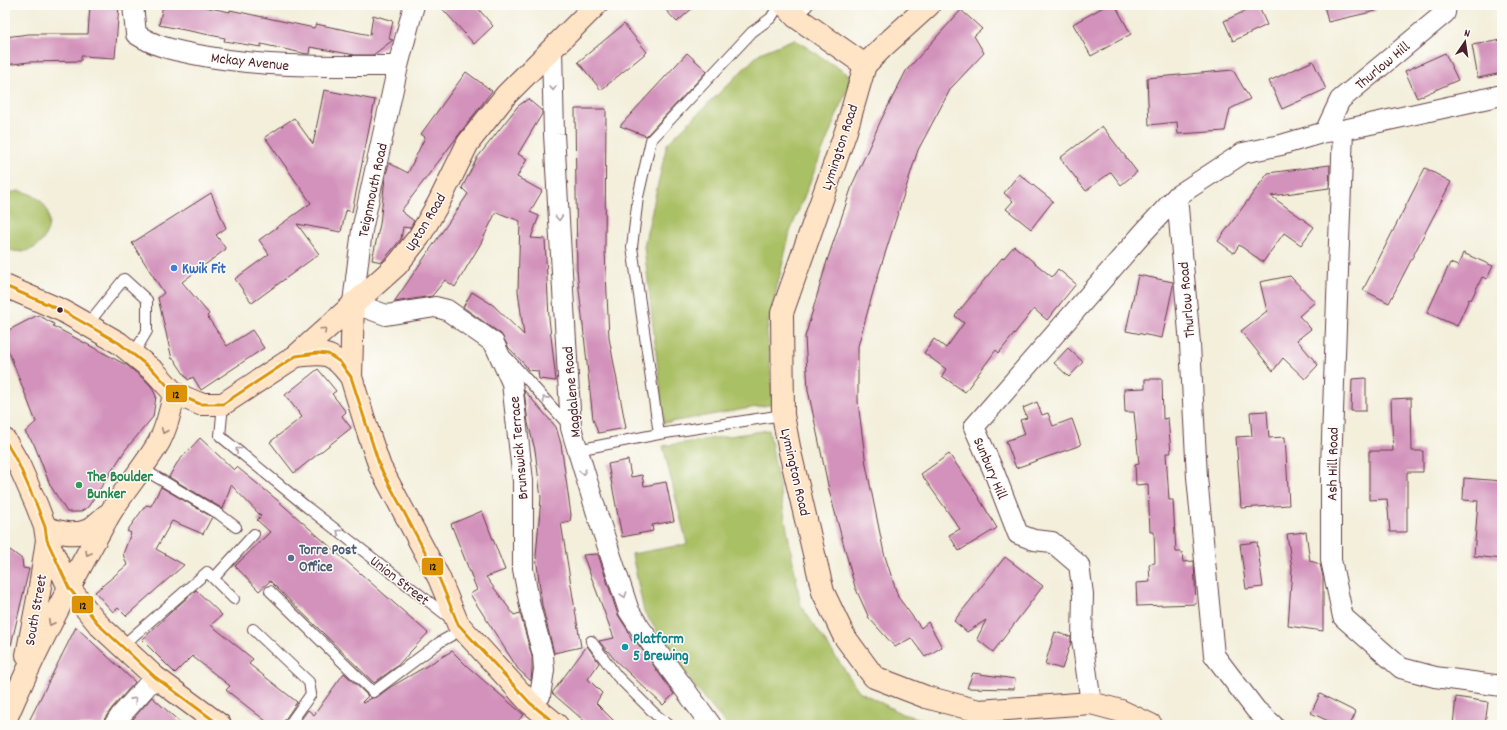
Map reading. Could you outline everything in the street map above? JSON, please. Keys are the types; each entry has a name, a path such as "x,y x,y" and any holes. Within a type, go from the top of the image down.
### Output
{"street":[{"name":"Mckay Avenue","path":"133,5 136,34 154,44 182,52 213,58 281,66 398,66"},
{"name":"Teignmouth Road","path":"414,5 398,66 362,230 353,303 351,377 380,467 439,578 460,627"},
{"name":"Upton Road","path":"223,404 296,356 353,303 397,265 419,237 438,204 468,143 506,95 596,5"},
{"name":"Lymington Road","path":"929,5 865,65 846,131 782,313 784,415 790,452 823,592 844,636 874,678 926,697 979,711 1091,703 1121,711 1151,725"},
{"name":"Thurlow Hill","path":"1334,131 1340,100 1445,13 1446,5"},
{"path":"792,8 865,65"},
{"name":"Magdalene Road","path":"552,49 554,134 571,428 598,518 629,611 711,725"},
{"path":"1177,196 1243,153 1334,131 1502,95"},
{"name":"Ash Hill Road","path":"1334,131 1330,560 1343,617 1401,668 1435,677 1502,686"},
{"name":"Sunbury Hill","path":"1091,703 1082,640 1083,594 1079,565 1052,542 1034,540 1018,534 994,472 974,427 1177,196"},
{"name":"Thurlow Road","path":"1177,196 1190,344 1197,476 1214,655 1256,710 1274,725"},
{"path":"5,286 63,311 119,343 155,372 174,393 200,404 223,404"},
{"path":"5,298 30,296"},
{"name":"Brunswick Terrace","path":"353,303 386,315 435,306 447,310 494,344 512,383 523,481 523,569 530,606 543,655 544,670 540,696 542,717"},
{"name":"Teignmouth Road","path":"296,356 317,353 328,354 340,362 351,377"},
{"path":"174,393 169,419 159,442 111,512 69,588 100,626 155,677 220,725"},
{"name":"South Street","path":"5,440 19,465 69,588 23,680 5,721"},
{"path":"46,534 54,531 71,533 89,530 111,512"},
{"name":"South Street","path":"23,680 39,593 46,534"},
{"name":"Union Street","path":"460,627 542,717"},
{"path":"114,725 155,677"}],"lane":[{"path":"659,434 632,247 638,196 651,140 752,32 772,18 792,8"},
{"path":"87,325 124,279 147,300 147,331 134,355"},
{"path":"494,344 571,428"},
{"name":"Union Street","path":"223,404 220,436 308,508 460,627"},
{"path":"577,450 659,434 784,415"},
{"path":"141,468 219,514 236,527"},
{"path":"214,578 254,534"},
{"path":"122,646 207,572 234,599"},
{"path":"270,591 373,692 460,627"},
{"path":"252,629 309,682 311,694 289,725"},
{"path":"591,641 617,676 656,715 669,725"}],"green space":[{"path":"794,39 852,77 790,232 767,330 774,404 664,423 644,246 667,144 760,53"},
{"path":"19,191 35,197 45,206 49,218 48,230 42,241 33,249 20,252 5,248 5,194"},
{"path":"769,430 801,606 859,691 902,714 944,725 727,725 697,690 644,612 632,554 687,544 663,446"}],"building":[{"path":"90,5 119,5 115,58 81,56 81,61 29,62 5,65 5,37 29,34 88,34"},
{"path":"163,5 195,5 230,12 230,10 314,28 316,24 370,35 373,15 393,21 389,39 393,40 373,55 355,55 310,47 309,54 307,54 261,44 261,47 224,41 225,38 159,25"},
{"path":"439,5 475,5 493,26 474,44"},
{"path":"661,5 696,5 677,22"},
{"path":"1107,5 1115,5 1131,34 1091,56 1073,24"},
{"path":"1258,5 1267,25 1233,41 1224,21"},
{"path":"1324,5 1375,5 1376,11 1328,22"},
{"path":"961,10 982,29 974,36 984,53 951,88 918,150 875,285 858,346 858,402 866,465 884,553 898,597 921,628 928,622 942,647 925,657 911,638 895,647 869,618 855,587 829,490 808,390 805,337 827,261 853,183 881,120 906,71"},
{"path":"624,24 647,52 601,90 578,62"},
{"path":"1502,40 1502,73 1478,78 1472,45"},
{"path":"687,53 707,71 646,136 620,126"},
{"path":"1445,53 1458,80 1417,98 1405,71"},
{"path":"1313,61 1326,89 1282,109 1269,81"},
{"path":"1233,70 1250,99 1230,109 1225,131 1178,134 1177,122 1149,125 1147,78"},
{"path":"466,72 492,91 401,211 414,221 410,228 403,227 401,239 382,262 372,260 380,224 385,178 389,163 408,173 425,137 421,134"},
{"path":"324,90 375,100 352,212 346,210 341,232 297,224 319,254 252,303 235,279 269,254 259,240 311,203 265,137 294,118 313,144"},
{"path":"528,99 542,111 542,114 518,154 527,159 517,177 542,191 530,212 539,216 531,238 545,239 549,318 556,381 539,379 538,371 528,370 509,348 501,334 463,307 472,292 493,305 524,335 518,291 520,221 496,212 481,243 455,287 445,280 432,296 394,302 468,194 462,188 477,158 518,106"},
{"path":"575,109 606,109 605,251 609,338 626,428 598,433 593,419 577,270"},
{"path":"1102,126 1137,172 1121,185 1111,172 1086,191 1060,158"},
{"path":"1330,165 1329,188 1271,196 1314,227 1301,245 1284,233 1263,262 1239,245 1234,253 1218,241 1268,173"},
{"path":"1425,168 1451,182 1389,303 1363,290"},
{"path":"1019,174 1053,201 1031,229 1006,209 1013,201 1004,193"},
{"name":"Kwik Fit","path":"211,193 226,228 216,235 226,249 182,282 209,314 207,316 227,346 252,330 264,348 201,390 193,377 188,380 174,359 172,359 158,298 164,293 132,243"},
{"path":"1014,246 1052,277 1058,269 1076,284 1047,320 1034,309 999,353 996,350 965,392 942,376 946,369 924,353 934,339 946,348 964,323 955,316 1002,258 1003,259"},
{"path":"1463,253 1493,266 1487,279 1482,277 1471,300 1469,299 1457,326 1427,313 1450,263 1458,266"},
{"path":"1138,275 1173,282 1162,338 1126,331"},
{"path":"1290,276 1315,302 1299,316 1311,329 1297,340 1318,365 1305,379 1283,358 1273,371 1241,331 1267,311 1260,282"},
{"path":"38,315 54,324 53,326 128,366 151,386 156,396 153,417 126,449 88,507 80,512 67,512 50,485 34,444 25,432 36,422 5,342 5,332"},
{"path":"1068,348 1083,362 1069,377 1054,363"},
{"path":"318,369 336,391 332,394 346,412 342,416 351,428 294,473 270,442 302,417 285,395"},
{"path":"1366,378 1366,411 1351,411 1352,379"},
{"path":"1145,379 1162,379 1163,419 1168,418 1171,453 1166,453 1169,500 1173,500 1176,552 1182,552 1183,562 1194,561 1196,604 1137,606 1136,583 1150,582 1149,564 1155,563 1154,532 1150,532 1148,484 1136,485 1135,465 1139,464 1134,412 1125,412 1124,389 1145,388"},
{"path":"524,390 556,427 561,444 571,515 570,521 561,523 581,647 554,653 542,605 536,556 541,498 535,450 528,423"},
{"path":"1411,398 1412,451 1423,451 1423,472 1407,472 1407,532 1390,532 1387,499 1369,500 1369,451 1393,451 1391,399"},
{"path":"1037,402 1042,415 1048,413 1053,426 1072,419 1081,445 1016,468 1006,441 1025,434 1020,420 1027,418 1023,408"},
{"path":"1267,411 1269,438 1285,437 1289,505 1241,508 1236,437 1252,436 1250,412"},
{"path":"200,438 234,470 237,467 276,499 428,633 397,666 374,683 270,581 259,591 235,566 270,532 257,520 261,516 231,485 223,509 169,477 177,463"},
{"path":"949,454 971,485 997,528 959,551 949,535 960,529 921,474"},
{"path":"628,460 631,477 642,475 644,486 666,482 674,521 652,525 653,531 622,537 608,464"},
{"path":"1464,478 1502,481 1502,559 1474,556 1478,501 1463,500"},
{"path":"161,487 212,517 203,534 172,521 156,549 184,565 126,616 118,608 113,612 95,592 127,565 123,554 131,533 127,531 146,505 151,506"},
{"path":"482,511 505,570 486,577 514,615 520,613 532,657 531,681 518,669 470,594 477,590 451,524"},
{"path":"1306,532 1310,561 1320,564 1323,577 1323,631 1288,626 1292,568 1287,534"},
{"path":"1257,542 1263,587 1246,589 1240,544"},
{"path":"10,550 22,559 23,568 29,569 11,645 5,645 5,559"},
{"path":"598,554 618,615 627,629 632,641 635,640 674,694 663,705 615,660 599,641 614,638 583,555"},
{"path":"1005,557 1043,586 993,652 977,639 986,620 967,632 954,621"},
{"path":"196,590 222,615 211,625 253,659 249,664 297,702 284,721 283,725 271,725 226,690 230,686 192,656 175,673 142,640"},
{"path":"76,627 135,682 112,708 105,718 103,725 27,725"},
{"path":"1055,632 1071,637 1071,642 1062,669 1045,664"},
{"path":"587,646 599,663 588,679 602,693 596,703 618,725 589,725 552,693"},
{"path":"452,651 468,667 524,715 513,725 297,725 308,710 314,715 344,673 368,696 362,702 363,703 377,697 389,688"},
{"path":"973,673 1015,679 1014,689 967,688"},
{"path":"1320,694 1356,712 1350,725 1337,725 1311,713"},
{"path":"152,697 183,725 128,725"},
{"path":"1456,697 1488,702 1485,725 1453,725"}],"transit line":[{"name":"12","path":"5,286 63,311 119,343 155,372 174,393 200,404 223,404 296,356 317,353 328,354 340,362 351,377 380,467 439,578 458,624 530,703 557,725"},
{"name":"12","path":"5,440 19,465 37,506 45,527 47,540 69,588 100,626 155,677 220,725"}],"place":[{"name":"Kwik Fit","path":"174,268"},
{"name":"The Boulder Bunker","path":"79,485"},
{"name":"Torre Post Office","path":"291,558"},
{"name":"Platform 5 Brewing","path":"625,647"}]}
